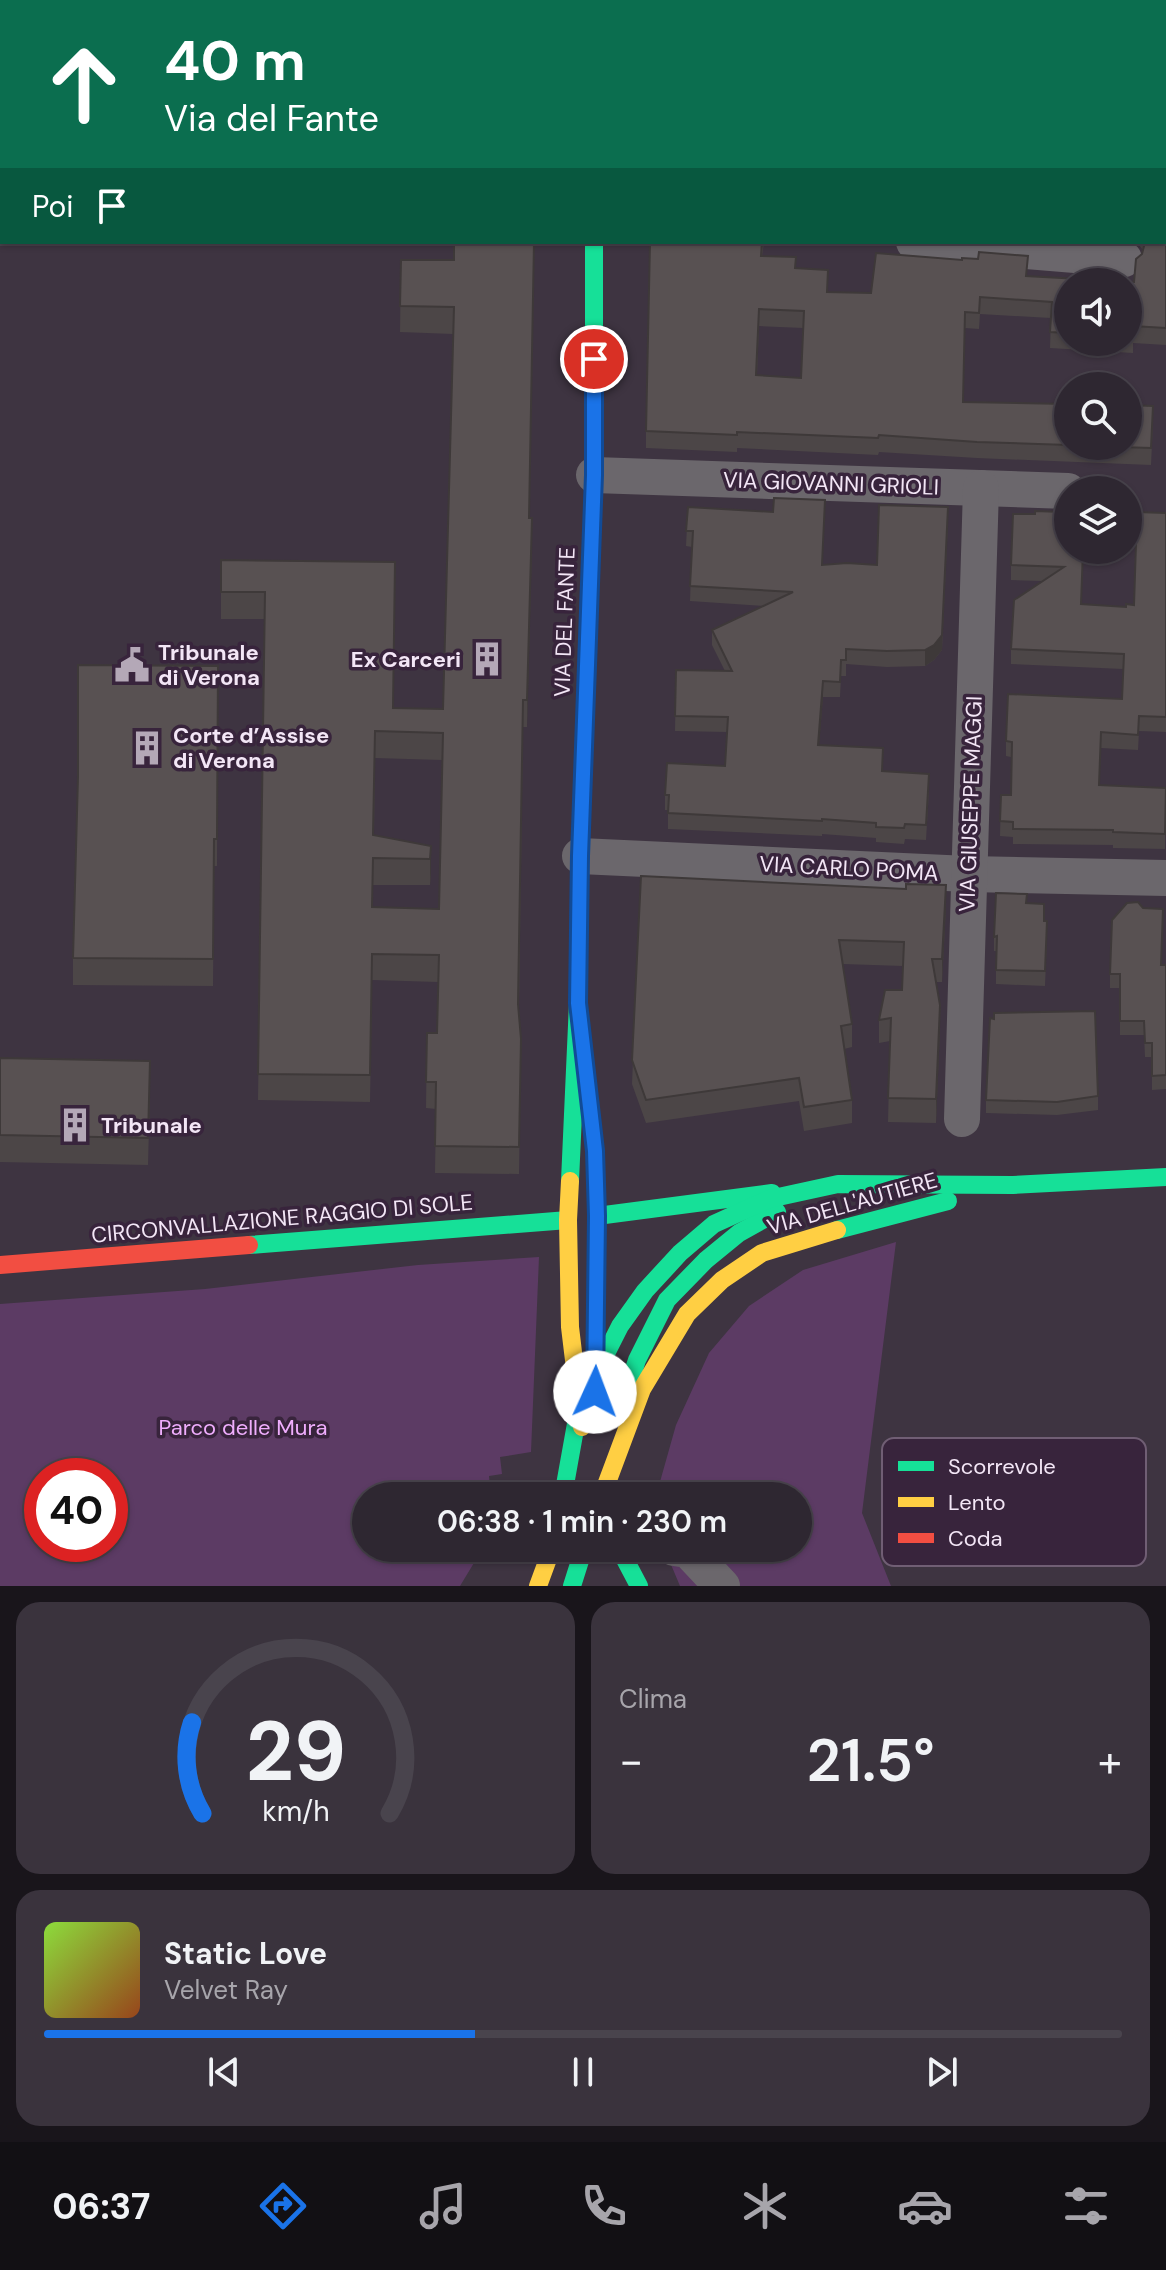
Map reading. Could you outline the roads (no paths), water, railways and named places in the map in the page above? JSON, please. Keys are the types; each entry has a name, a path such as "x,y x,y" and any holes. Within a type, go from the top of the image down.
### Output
{"street":[{"name":"VIA DEL FANTE","path":"569,1186 578,1003 580,856 594,475 594,244"},
{"path":"939,244 1124,259"},
{"name":"VIA GIOVANNI GRIOLI","path":"594,475 1054,491"},
{"name":"VIA GIUSEPPE MAGGI","path":"962,1119 981,488"},
{"name":"VIA CARLO POMA","path":"580,856 968,874 1166,878"},
{"name":"VIA DEL FANTE","path":"578,1003 591,1121"},
{"name":"VIA DELL'AUTIERE","path":"597,1216 838,1184 1013,1185 1166,1177"},
{"path":"598,1482 609,1469 619,1413 637,1360 667,1300 706,1260 739,1233 838,1184"},
{"name":"VIA DELL'AUTIERE","path":"566,1482 579,1407 620,1326 645,1291 680,1253 714,1224 769,1199 838,1184"},
{"name":"VIA DELL'AUTIERE","path":"597,1482 630,1422 642,1389 687,1314 722,1280 762,1253 864,1222 1013,1185"},
{"name":"VIA DELL'AUTIERE","path":"569,1186 570,1327 579,1407 594,1482"},
{"name":"CIRCONVALLAZIONE RAGGIO DI SOLE","path":"0,1265 568,1220"},
{"name":"VIA DELL'AUTIERE","path":"595,1439 597,1329"},
{"path":"624,1482 630,1422"},
{"path":"538,1586 547,1562"},
{"path":"545,1586 566,1562"},
{"path":"572,1586 588,1562"},
{"path":"626,1562 639,1586"},
{"path":"635,1562 639,1586"},
{"path":"699,1562 722,1586"}],"place":[{"name":"Ex Carceri","path":"487,659"},
{"name":"Tribunale di Verona","path":"132,665"},
{"name":"Corte d’Assise di Verona","path":"147,748"},
{"name":"Tribunale","path":"75,1125"}],"park label":[{"name":"Parco delle Mura","path":"243,1427"}]}
